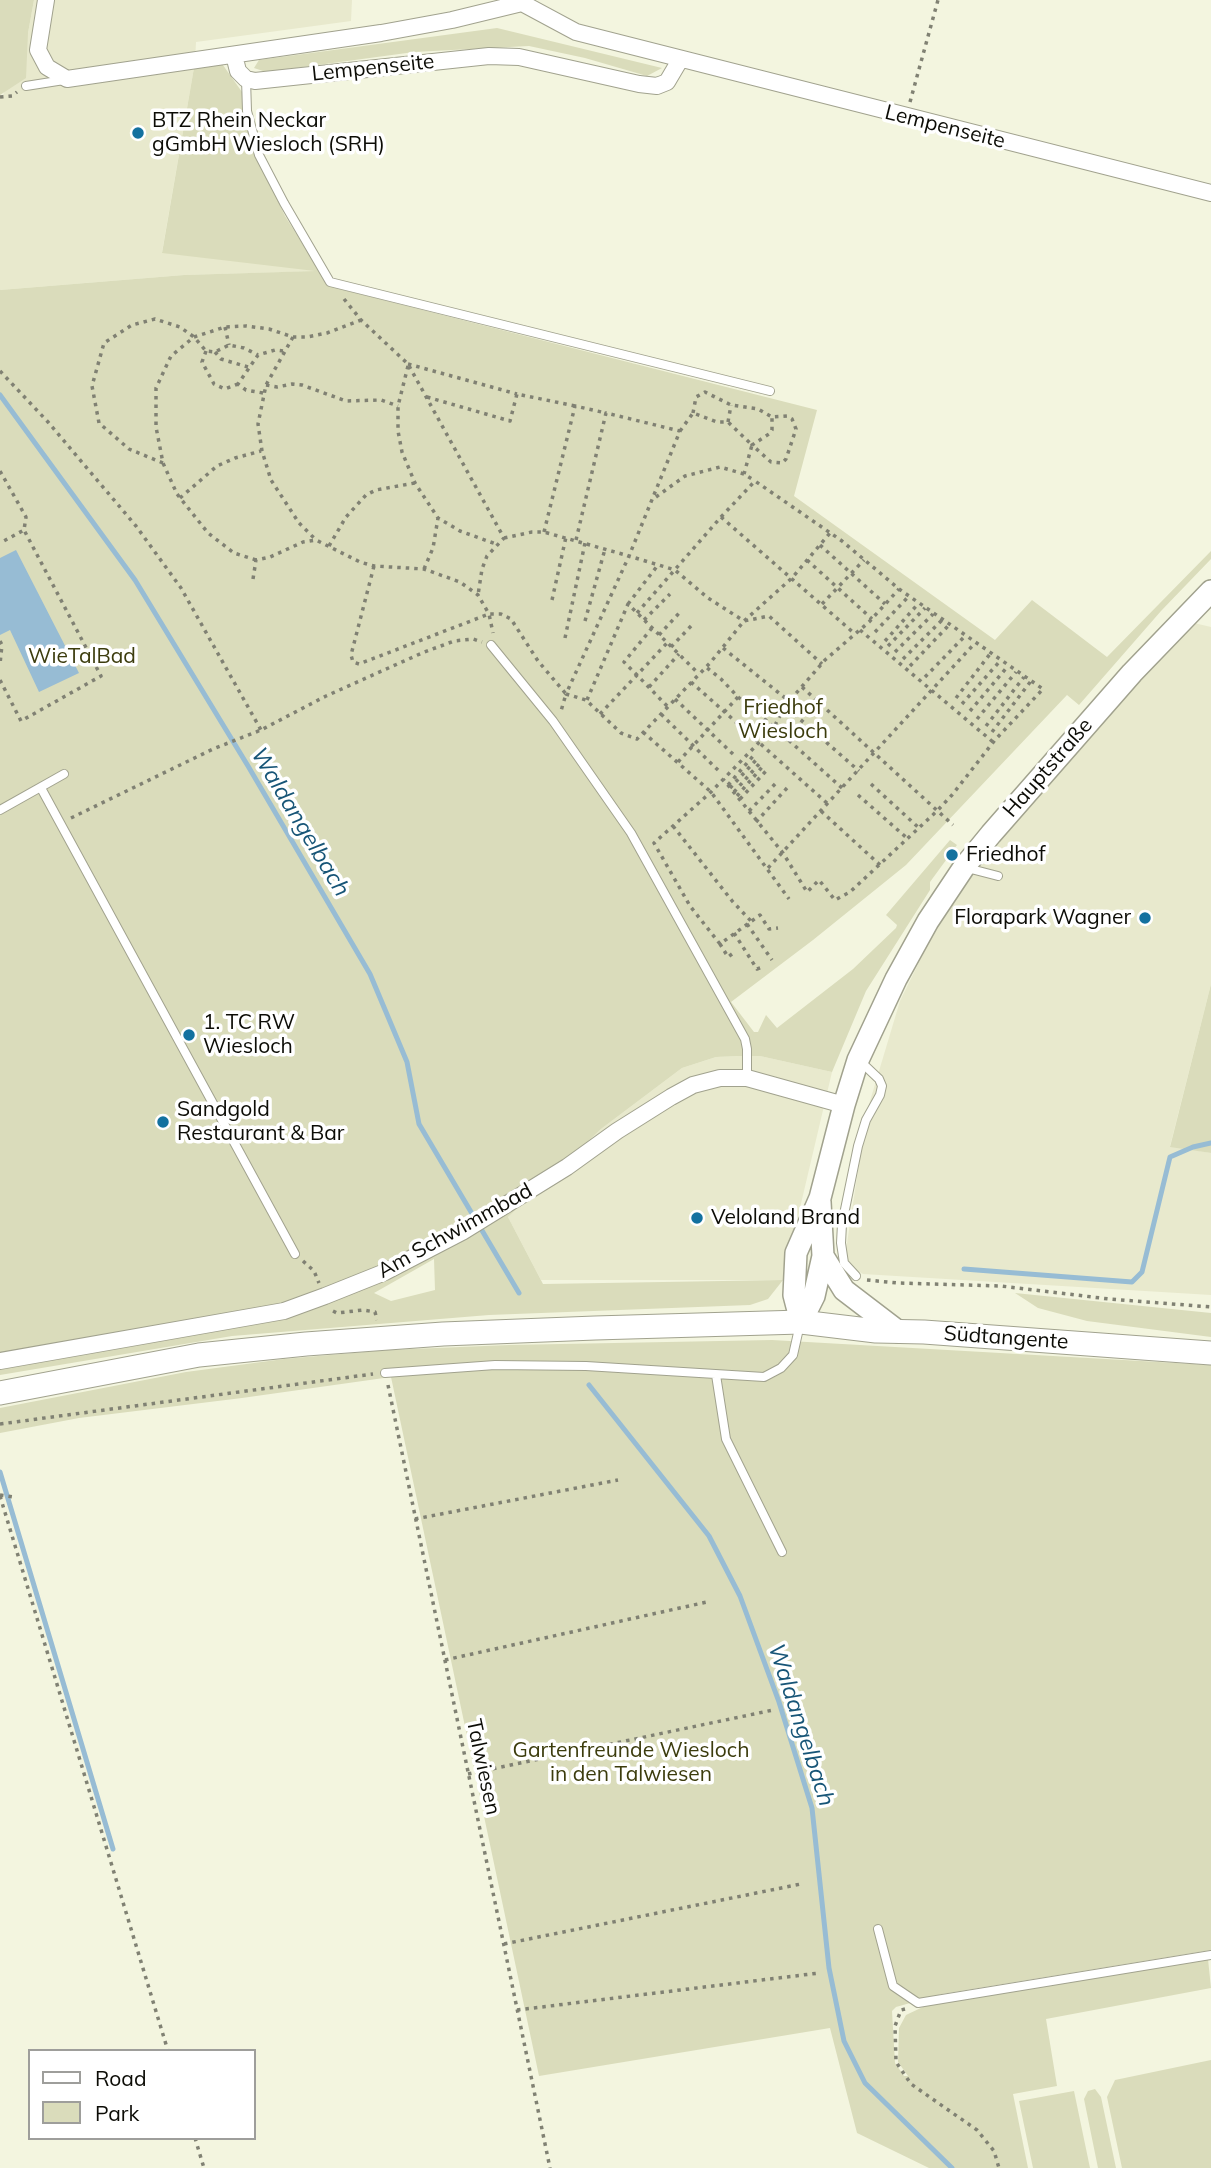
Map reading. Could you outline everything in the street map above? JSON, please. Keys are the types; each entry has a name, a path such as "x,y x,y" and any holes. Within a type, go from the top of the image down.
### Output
{"main road":[{"name":"Südtangente","path":"0,1393 171,1359 306,1344 495,1331 801,1322 899,1332 1211,1353"}],"street":[{"path":"46,0 38,50 47,67 67,79"},
{"name":"Lempenseite","path":"67,79 381,33 452,20 524,1 576,32 906,118 1211,193"},
{"path":"234,55 238,71 246,79"},
{"name":"Lempenseite","path":"246,79 255,81 290,78 489,55 519,57 657,86 667,82 680,60"},
{"name":"Hauptstraße","path":"801,1322 794,1295 796,1253 820,1198 858,1060 896,979 928,921 964,867 1013,807 1132,673 1211,591"},
{"name":"Am Schwimmbad","path":"0,1361 284,1311 325,1296 385,1272 462,1232 567,1167 671,1097 693,1086 720,1078 747,1077 844,1105"},
{"name":"Hauptstraße","path":"801,1322 814,1296 823,1256 820,1198"},
{"path":"823,1256 844,1290 899,1332"}],"lane":[{"path":"26,86 67,79"},
{"path":"246,79 247,111 259,155 330,282 770,391"},
{"path":"491,645 553,721 631,833 733,1015 747,1049 747,1077"},
{"path":"0,810 64,774"},
{"path":"41,788 295,1254"},
{"path":"964,867 998,876"},
{"path":"856,1276 844,1263 842,1224 858,1146 866,1120 880,1096 882,1086 879,1079 858,1060"},
{"path":"385,1373 495,1365 586,1366 764,1377 781,1368 793,1355 801,1322"},
{"path":"716,1375 726,1439 782,1552"},
{"path":"878,1929 893,1986 918,2003 1211,1955"}],"path":[{"path":"906,118 938,0"},
{"path":"163,463 129,449 99,424 92,386 104,343 132,325 155,319 180,327 194,337 206,351 215,352 229,345 258,355"},
{"path":"316,540 303,542 270,557 256,559 234,553 208,534 180,498 163,463 156,427 156,388 170,356 194,337 225,327 246,326 269,329 293,337 327,333 361,320 408,364 504,538"},
{"path":"225,327 229,345"},
{"path":"60,824 213,749 261,730 326,696 454,640 473,639 491,645 493,635 489,614 478,595 460,582 424,569 374,566 329,546 316,540 299,523 285,503 271,480 262,451 258,424 266,385 293,337"},
{"path":"206,351 202,362 214,384 225,389 238,384 258,355 275,350 284,351"},
{"path":"215,352 221,359 248,367"},
{"path":"408,364 517,394 680,431"},
{"path":"408,364 398,406 398,432 402,452 415,483 438,518 460,531 496,544"},
{"path":"0,371 48,422 136,526 181,589 261,730"},
{"path":"238,384 246,390 263,393"},
{"path":"266,385 302,385 346,401 381,400 398,406"},
{"path":"553,721 563,709 566,694 629,556 680,431 693,413 696,397 705,392 731,405 758,409 772,417 787,416 796,423 786,459 782,463 771,461 729,422 717,422 693,413"},
{"path":"427,397 510,421 517,394"},
{"path":"729,422 731,405"},
{"path":"544,532 575,406"},
{"path":"576,540 606,413"},
{"path":"744,474 752,445 769,434 772,417"},
{"path":"180,498 216,466 262,451"},
{"path":"654,498 685,476 720,467 744,474 830,533 925,608 1043,689 993,742 952,795 880,866 850,892 835,900 820,880 807,892 783,853 723,779"},
{"path":"0,471 26,517 24,530 102,676 21,721 0,680"},
{"path":"637,613 755,481"},
{"path":"329,546 346,517 366,495 415,483"},
{"path":"721,517 855,634"},
{"path":"424,569 433,548 438,518"},
{"path":"0,543 24,530"},
{"path":"478,595 482,569 496,544 504,538 544,532 674,570 708,598 744,621 769,616 822,664"},
{"path":"374,566 351,655 353,662 359,664 489,614 502,614 511,619 538,661 566,694 586,700 621,733 637,739 706,667 744,621 792,578 830,533"},
{"path":"552,600 566,537"},
{"path":"565,638 585,543"},
{"path":"820,545 885,604"},
{"path":"585,621 605,549"},
{"path":"253,579 256,559"},
{"path":"822,604 864,559"},
{"path":"807,560 872,619"},
{"path":"586,700 628,604 658,565"},
{"path":"732,954 728,957 690,906 654,843 712,792 774,727 785,706 822,664 872,619 899,589"},
{"path":"645,620 670,594"},
{"path":"875,632 909,596"},
{"path":"884,641 919,603"},
{"path":"628,604 699,674"},
{"path":"888,646 925,608"},
{"path":"659,635 681,611"},
{"path":"895,652 934,614"},
{"path":"903,659 942,620"},
{"path":"600,714 692,625"},
{"path":"911,666 949,625"},
{"path":"652,628 624,662 668,707"},
{"path":"860,630 993,742"},
{"path":"925,677 965,636"},
{"path":"768,868 975,643"},
{"path":"0,664 1,644"},
{"path":"723,648 789,701"},
{"path":"649,687 679,654"},
{"path":"956,698 990,654"},
{"path":"962,704 1000,661"},
{"path":"970,711 1008,666"},
{"path":"706,667 842,788"},
{"path":"977,719 1016,672"},
{"path":"986,726 1024,677"},
{"path":"992,732 1031,681"},
{"path":"691,682 828,804"},
{"path":"802,687 953,825"},
{"path":"678,762 738,697"},
{"path":"675,699 735,756"},
{"path":"785,706 859,771"},
{"path":"661,715 721,773"},
{"path":"643,732 712,792 789,899"},
{"path":"734,792 760,763"},
{"path":"734,792 760,763"},
{"path":"734,792 760,763"},
{"path":"749,811 778,781"},
{"path":"871,784 919,828"},
{"path":"756,822 787,788"},
{"path":"858,795 908,839"},
{"path":"821,811 880,866"},
{"path":"673,826 749,923 772,960"},
{"path":"720,944 761,915 769,929 778,929"},
{"path":"734,933 757,969 763,967"},
{"path":"295,1254 314,1271 331,1309 337,1313 363,1310 375,1312 378,1322"},
{"path":"856,1276 869,1281 1001,1286 1211,1307"},
{"path":"0,1424 385,1373"},
{"name":"Talwiesen","path":"385,1373 550,2168"},
{"path":"415,1519 618,1480"},
{"path":"14,1497 0,1496 168,2049"},
{"path":"444,1660 707,1602"},
{"path":"468,1774 773,1710"},
{"path":"503,1944 801,1884"},
{"path":"517,2010 818,1973"},
{"path":"918,2003 901,2010 895,2025 896,2062 912,2084 976,2130 994,2151 999,2168"},
{"path":"196,2140 204,2168"}],"shaded area":[{"path":"34,0 352,0 351,21 196,42 195,62 162,252 322,271 184,275 0,290 0,95 3,95 28,33"},
{"path":"1194,623 1211,627 1211,984 1170,1146 1211,1153 1211,1295 863,1274 844,1263 867,1111 900,1001 926,948 955,896 981,860 1134,680"},
{"path":"760,1056 832,1072 783,1280 541,1280 508,1217 601,1129 682,1068 716,1057"}],"green space":[{"path":"0,0 34,0 28,33 26,78 0,95"},
{"path":"497,28 662,68 647,76 585,58 529,46 414,52 266,72 254,68 259,60"},
{"path":"218,58 242,92 258,159 285,216 328,284 817,410 794,496 995,640 1032,600 1107,657 1211,551 1211,559 1161,611 1079,705 1067,695 906,865 731,1002 754,1032 758,1032 766,1015 777,1028 853,969 896,928 897,925 886,915 950,840 957,845 930,882 930,890 866,991 832,1072 760,1056 716,1057 682,1068 601,1129 508,1217 543,1284 783,1280 768,1299 750,1305 489,1315 232,1336 0,1375 0,290 184,275 315,271 162,253 195,62","holes":["434,1259 435,1290 391,1301 374,1293"]},
{"path":"1211,984 1211,1153 1170,1147"},
{"path":"1015,1293 1211,1313 1211,1337 1087,1321 1038,1308"},
{"name":"Gartenfreunde Wiesloch in den Talwiesen","path":"772,1340 1211,1365 1211,1950 942,1994 896,2007 892,2011 895,2063 904,2076 908,2076 898,2062 899,2028 906,2015 925,2006 1208,1959 1211,1988 1046,2019 1057,2086 1013,2094 1028,2168 929,2168 857,2133 830,2028 539,2076 391,1377 79,1418 0,1433 0,1408 186,1372 284,1359 387,1350 509,1345"},
{"path":"1211,2060 1211,2168 1122,2168 1107,2097 1115,2080"},
{"path":"1095,2089 1101,2097 1116,2168 1098,2168 1084,2099 1088,2091"},
{"path":"1074,2091 1090,2168 1033,2168 1019,2101"}],"water":[{"path":"16,550 79,673 39,692 10,630 0,635 0,558"}],"waterway":[{"name":"Waldangelbach","path":"0,395 135,580 370,974 407,1062 419,1124 519,1293"},
{"path":"964,1269 1132,1282 1142,1272 1170,1157 1211,1143"},
{"name":"Waldangelbach","path":"589,1385 709,1536 740,1596 779,1702 812,1808 829,1968 844,2041 865,2083 952,2168"},
{"path":"0,1472 113,1849"}],"place":[{"name":"BTZ Rhein Neckar gGmbH Wiesloch (SRH)","path":"138,133"},
{"name":"Friedhof","path":"952,855"},
{"name":"Florapark Wagner","path":"1145,918"},
{"name":"1. TC RW Wiesloch","path":"189,1035"},
{"name":"Sandgold Restaurant & Bar","path":"163,1122"},
{"name":"Veloland Brand","path":"697,1218"}],"park label":[{"name":"WieTalBad","path":"82,657"},
{"name":"Friedhof Wiesloch","path":"783,720"}]}
